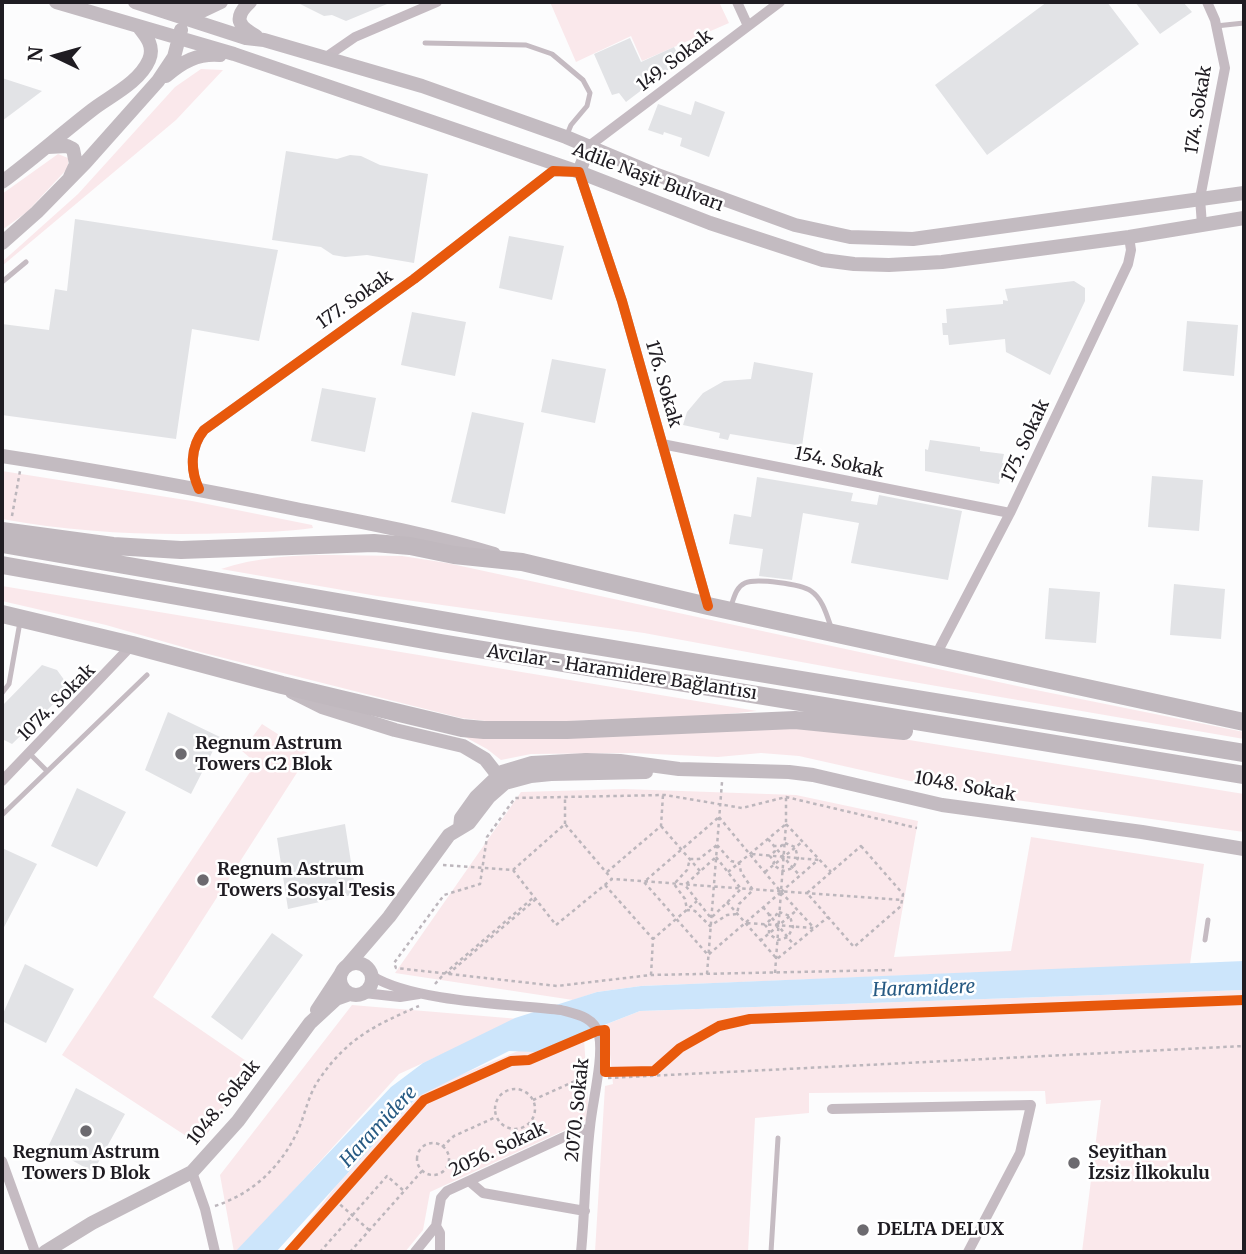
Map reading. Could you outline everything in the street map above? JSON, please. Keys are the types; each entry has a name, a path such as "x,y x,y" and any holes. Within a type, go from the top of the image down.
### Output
{"highway":[{"path":"6,527 113,546 181,550 374,543 522,562 730,611 1244,722"},
{"name":"Avcılar - Haramidere Bağlantısı","path":"2,544 535,636 1244,753"},
{"name":"Avcılar - Haramidere Bağlantısı","path":"2,565 441,643 1244,775"},
{"path":"2,614 438,723 484,730 567,730 812,720 988,744 1024,745 1042,742"},
{"path":"1172,705 1244,715"}],"main road":[{"name":"Adile Naşit Bulvarı","path":"56,2 256,62 579,172 710,223 822,260 890,265 942,261 1129,237 1244,218"},
{"name":"Adile Naşit Bulvarı","path":"135,2 171,8 246,37 326,57 422,86 566,137 720,198 824,233 850,237 913,239 1244,193"},
{"path":"171,8 202,11 221,2"},
{"path":"250,2 242,10 239,20 242,27 264,40"},
{"path":"154,86 174,57 180,38 181,23 171,8"},
{"path":"2,182 143,69 152,51 150,41 138,26"},
{"path":"2,243 37,212 154,86 175,68 199,56 216,55 256,62"},
{"path":"48,147 67,146 72,149 76,164 69,178"},
{"path":"579,172 589,146"},
{"path":"710,223 720,198"},
{"path":"2,456 199,489 451,541 522,562"},
{"path":"282,685 322,708 395,730 463,746 485,759 501,779 476,797 461,818 460,828 449,835 389,916 344,970 323,998 310,1023"},
{"name":"1048. Sokak","path":"501,779 522,764 586,760 620,761 679,769 789,772 813,775 942,805 1142,832 1244,849"},
{"path":"310,1023 336,999 357,994 372,983 369,957 389,916"},
{"path":"357,994 340,983 344,970 356,963 370,973"},
{"name":"1048. Sokak","path":"45,1252 92,1223 192,1172 237,1121 310,1023"}],"street":[{"path":"326,57 355,37 438,2"},
{"path":"737,2 748,26"},
{"name":"149. Sokak","path":"589,146 780,2"},
{"name":"174. Sokak","path":"1202,225 1200,198 1225,68 1216,26 1207,2"},
{"name":"177. Sokak","path":"199,489 194,479 192,461 195,440 204,429 414,279 553,171 579,172"},
{"name":"176. Sokak","path":"579,172 622,301 708,606"},
{"name":"175. Sokak","path":"936,654 1010,513 1128,264 1131,250 1129,237"},
{"name":"154. Sokak","path":"662,444 1010,513"},
{"name":"1074. Sokak","path":"2,780 132,645"},
{"path":"370,973 390,985 424,995"},
{"path":"357,994 400,997 424,995"},
{"name":"2070. Sokak","path":"424,995 561,1010 576,1014 594,1024 599,1035 600,1052 590,1129 581,1252"},
{"path":"832,1109 1031,1105 1020,1153 968,1252"},
{"name":"2056. Sokak","path":"415,1252 436,1226 441,1198 447,1191 577,1131 590,1129"},
{"path":"2,1161 35,1252"},
{"path":"192,1172 205,1209 215,1252"},
{"path":"468,1181 483,1193 585,1211"},
{"path":"436,1226 440,1233 440,1252"}],"lane":[{"path":"1216,26 1244,23"},
{"path":"425,43 526,45 552,54 583,80 590,93 587,106 571,125 566,137"},
{"path":"2,282 26,262"},
{"path":"730,611 738,588 745,583 754,581 803,587 812,591 822,602 833,633"},
{"path":"2,693 9,684 21,619"},
{"path":"2,814 147,675"},
{"path":"29,753 47,771"},
{"path":"1205,940 1208,920"},
{"path":"771,1252 778,1138"}],"path":[{"path":"6,527 20,471"},
{"path":"706,974 722,771"},
{"path":"663,795 661,826 700,871"},
{"path":"892,970 651,975 557,986 396,968 394,963 444,895 481,884 487,837 515,798 663,795 741,808 786,797 917,828"},
{"path":"565,797 565,824 612,879 902,900"},
{"path":"775,972 786,797"},
{"path":"644,882 719,817"},
{"path":"719,817 814,928"},
{"path":"429,864 513,870 565,824"},
{"path":"728,873 786,824"},
{"path":"786,824 831,872"},
{"path":"606,872 661,826"},
{"path":"768,839 800,876"},
{"path":"765,872 802,842"},
{"path":"774,846 785,843"},
{"path":"785,843 795,847"},
{"path":"690,859 699,859 717,845"},
{"path":"717,845 731,861 739,863"},
{"path":"770,856 775,851 774,846"},
{"path":"861,846 903,894 901,906 854,947 807,892 861,846"},
{"path":"793,869 798,858 795,847"},
{"path":"750,854 819,860"},
{"path":"770,856 774,865 782,871 793,869"},
{"path":"685,885 716,857"},
{"path":"716,857 741,889"},
{"path":"674,884 687,870 690,859"},
{"path":"708,955 819,860"},
{"path":"739,863 741,872 753,890"},
{"path":"513,870 556,925 612,879"},
{"path":"644,882 708,955"},
{"path":"674,884 685,899 687,909"},
{"path":"605,885 653,939 651,975"},
{"path":"685,885 711,918"},
{"path":"711,918 741,889"},
{"path":"737,914 739,904 753,890"},
{"path":"205,1209 237,1198 277,1166 299,1127 308,1100 319,1080 339,1055 364,1032 420,1005 424,995 446,974 535,898"},
{"path":"653,939 697,900"},
{"path":"727,902 777,959"},
{"path":"763,907 794,945"},
{"path":"687,909 695,911 710,926"},
{"path":"760,941 797,910"},
{"path":"769,915 779,912"},
{"path":"779,912 790,916"},
{"path":"710,926 727,915 737,914"},
{"path":"765,925 770,920 769,915"},
{"path":"778,940 788,937 793,927 790,916"},
{"path":"777,959 828,917"},
{"path":"745,923 814,928"},
{"path":"765,925 769,934 778,940"},
{"path":"608,1078 1244,1046"},
{"path":"605,1062 605,1072 654,1071 663,1063"},
{"path":"533,1100 584,1077"},
{"path":"509,1089 522,1090 533,1100 534,1116 526,1126 519,1129 505,1127 496,1117 495,1103 498,1097 509,1089"},
{"path":"442,1147 454,1136 496,1117"},
{"path":"436,1142 449,1153 448,1166 439,1175 430,1177 422,1171 417,1167 417,1154 425,1144 436,1142"},
{"path":"350,1252 422,1171"},
{"path":"320,1252 387,1176 404,1191"},
{"path":"344,1189 332,1204 353,1215 369,1230"}],"shaded area":[{"path":"550,2 719,2 729,23 642,61 631,36 576,62"},
{"path":"201,69 223,70 176,120 2,266 2,262 78,194 175,87"},
{"path":"58,154 68,158 68,168 27,212 2,230 2,194"},
{"path":"2,471 192,501 312,525 313,528 263,532 146,534 60,528 2,519"},
{"path":"402,556 447,563 1031,689 1244,732 1244,739 644,633 377,596 221,569 288,557"},
{"path":"2,586 757,711 698,717 503,723 461,718 200,652 106,625 2,601"},
{"name":"Regnum Astrum Towers Sosyal Tesis","path":"262,724 309,754 153,997 252,1065 200,1145 62,1055 256,763 242,751"},
{"path":"795,725 872,734 1244,794 1244,832 959,792 799,756 761,753 718,757 633,753 531,754 501,760 465,737 589,737"},
{"path":"624,789 796,795 918,821 894,957 1011,951 1031,837 1204,864 1190,964 641,986 597,992 573,1000 395,973 521,792"},
{"path":"1244,990 1244,1252 1082,1252 1101,1100 1046,1104 1045,1091 809,1093 809,1113 755,1118 748,1252 595,1252 605,1086 613,1084 607,1024 640,1011"},
{"path":"352,1005 519,1019 399,1074 238,1252 234,1252 220,1175"},
{"path":"571,1029 584,1038 589,1119 430,1192 423,1230 405,1252 284,1252 337,1185 424,1090"}],"water":[{"name":"Haramidere","path":"1244,961 1244,990 640,1011 535,1052 509,1051 417,1097 276,1252 235,1252 391,1087 423,1063 515,1018 597,992 641,986"}],"building":[{"path":"296,2 392,2 346,21 332,15 324,16"},
{"path":"1047,2 1107,2 1139,44 987,155 935,85"},
{"path":"1135,2 1183,2 1192,12 1160,34"},
{"path":"630,38 641,62 674,47 681,60 626,102 619,93 612,95 594,54"},
{"path":"2,78 42,91 2,121"},
{"path":"695,101 725,112 709,157 680,146 682,138 648,130 658,104 691,115"},
{"path":"286,151 337,159 350,155 361,156 380,165 428,174 414,263 367,255 345,257 333,255 321,247 272,240"},
{"path":"75,219 278,250 259,341 192,329 176,439 2,415 2,324 49,330 55,289 67,291"},
{"path":"509,236 564,246 552,300 499,288"},
{"path":"1074,281 1085,288 1085,301 1050,375 1006,352 1005,339 949,345 948,335 943,335 942,323 947,323 946,309 1003,304 1003,300 1008,301 1005,289"},
{"path":"412,312 466,322 455,376 401,365"},
{"path":"1187,321 1238,325 1234,376 1183,371"},
{"path":"552,359 606,369 595,423 541,412"},
{"path":"754,362 813,373 802,446 730,434 728,440 719,438 720,433 683,425 687,412 703,393 724,381 751,379"},
{"path":"322,388 376,398 365,452 311,441"},
{"path":"472,412 524,423 505,514 451,502"},
{"path":"930,440 980,447 980,451 1004,454 1002,463 1005,463 999,484 925,471 925,449 928,450"},
{"path":"1152,476 1203,480 1199,531 1148,527"},
{"path":"757,477 853,493 851,501 877,505 879,495 962,511 948,580 851,563 859,523 803,513 792,580 759,576 763,549 729,544 734,514 751,517"},
{"path":"1174,584 1225,589 1221,639 1170,635"},
{"path":"1049,588 1100,592 1096,643 1045,639"},
{"path":"42,665 57,670 70,688 12,744 2,739 2,706"},
{"name":"Regnum Astrum Towers C2 Blok","path":"168,712 220,737 191,794 145,770"},
{"path":"77,788 126,812 97,867 51,846"},
{"path":"345,824 356,894 288,909 277,838"},
{"path":"2,848 37,864 2,931"},
{"path":"272,933 303,955 242,1040 211,1017"},
{"path":"25,964 74,989 46,1043 2,1021"},
{"name":"Regnum Astrum Towers D Blok","path":"76,1088 125,1114 93,1172 48,1147"}],"cycle path":[{"path":"199,489 193,459 196,444 204,430 414,279 553,171 579,172 622,301 708,606"},
{"path":"289,1252 424,1100 511,1061 529,1060 597,1031 605,1030 605,1072 654,1071 680,1048 719,1026 750,1019 1244,1000"}],"place":[{"name":"Regnum Astrum Towers C2 Blok","path":"181,754"},
{"name":"Regnum Astrum Towers Sosyal Tesis","path":"203,880"},
{"name":"Regnum Astrum Towers D Blok","path":"86,1131"},
{"name":"Seyithan İzsiz İlkokulu","path":"1074,1163"},
{"name":"DELTA DELUX","path":"863,1230"}]}
